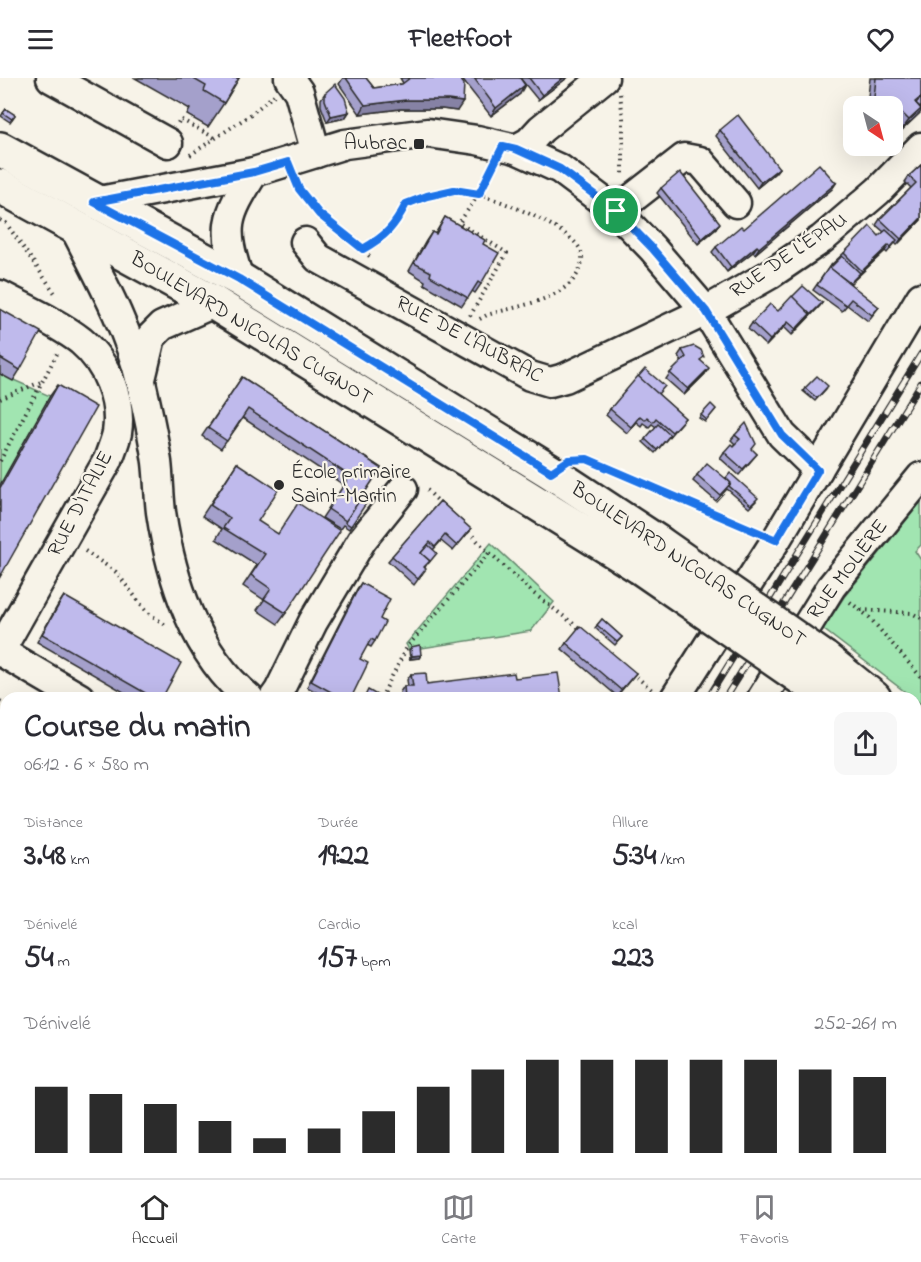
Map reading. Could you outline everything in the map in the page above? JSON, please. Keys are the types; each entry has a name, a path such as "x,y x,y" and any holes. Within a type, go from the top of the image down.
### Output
{"main road":[{"name":"BOULEVARD NICOLAS CUGNOT","path":"0,149 239,279 551,472 650,555 818,678 857,692"},
{"name":"BOULEVARD NICOLAS CUGNOT","path":"0,186 214,303 650,555"}],"street":[{"path":"51,78 168,143"},
{"path":"299,82 316,153"},
{"path":"509,148 529,142 541,129 612,83"},
{"path":"94,202 254,172 345,144 428,133 477,140 509,148 560,169 616,211 652,248 706,311 782,435 818,470"},
{"name":"RUE DE L'ÉPAU","path":"706,311 769,275 822,239 878,191 921,147"},
{"path":"616,211 684,158 700,161 736,203"},
{"path":"239,279 230,250 230,217 234,204 254,172"},
{"path":"74,227 119,318 141,379 157,464 160,510 168,553 180,591 198,633 213,660 242,692"},
{"name":"RUE DE L'AUBRAC","path":"305,242 318,258 458,330 530,376 550,382 591,367 706,311"},
{"name":"RUE D'ITALIE","path":"0,295 81,341 107,375 117,405 118,420 114,444 108,460 0,651"},
{"path":"679,692 776,540 921,297"},
{"path":"141,379 151,337 162,326 214,303"},
{"name":"RUE MOLIÈRE","path":"766,692 831,587 921,477"},
{"path":"279,692 313,622 362,540 403,489"},
{"path":"0,651 70,692"}],"path":[{"path":"168,143 163,151 184,160 299,82"},
{"path":"612,83 623,118 624,183 616,211"},
{"path":"458,330 507,253 459,223 509,148"},
{"path":"288,162 299,189 319,214 363,249 376,264"},
{"path":"363,249 379,240 394,227 406,204 454,190 479,194 541,218 574,240 581,251 582,265 570,284 555,294 487,315 458,330"},
{"path":"0,399 42,382"},
{"path":"551,472 569,460 587,459 776,540"},
{"path":"403,489 423,486 446,509"},
{"path":"462,524 533,594 585,633"},
{"path":"64,537 116,572 147,612 172,629 198,633"},
{"path":"384,692 407,647 489,553"},
{"path":"831,587 869,617 921,677"},
{"path":"860,610 912,614 921,618"},
{"path":"627,669 654,692"}],"green space":[{"path":"0,374 50,396 0,485"},
{"path":"921,502 921,545 915,551 921,560 921,692 905,692 823,629 844,597"},
{"path":"491,543 554,602 531,631 409,650 406,644"}],"building":[{"path":"192,78 239,78 224,103 204,91 206,86"},
{"path":"346,78 366,78 374,88 402,84 410,78 459,78 464,84 463,102 406,100 365,105"},
{"path":"474,78 520,78 525,85 496,108"},
{"path":"529,78 563,78 542,95"},
{"path":"876,78 921,78 921,97 915,102 921,109 909,120 903,114 903,96 874,96"},
{"path":"335,84 345,98 349,112 331,116 325,93"},
{"path":"921,98 921,108 916,103"},
{"path":"6,109 15,115 12,119 3,113"},
{"path":"738,115 779,168 761,182 720,130"},
{"path":"819,164 836,183 759,248 757,246 731,267 716,247 741,226 744,229"},
{"path":"921,165 921,218 901,239 880,219 916,183 909,176"},
{"path":"680,172 720,223 702,239 661,188"},
{"path":"445,217 485,240 483,244 499,253 481,284 478,282 468,298 430,276 431,272 414,263 432,232 436,234"},
{"path":"870,226 879,236 886,230 897,240 862,271 844,253"},
{"path":"842,256 860,273 850,283 830,268"},
{"path":"829,267 879,307 872,315 851,299 846,305 817,285"},
{"path":"803,286 822,303 808,317 810,314 792,297"},
{"path":"792,296 810,314 796,329 788,322 770,340 752,323 770,304 778,311"},
{"path":"0,309 41,332 20,370 0,358"},
{"path":"694,346 701,350 704,357 700,360 709,368 688,389 670,373 686,357 682,350"},
{"path":"645,369 665,386 658,394 638,377"},
{"path":"638,376 685,418 672,432 656,418 653,422 647,417 645,420 640,416 631,427 610,409"},
{"path":"817,376 828,386 817,398 805,388"},
{"path":"242,377 381,468 346,521 328,509 350,476 248,409 227,441 208,428"},
{"path":"58,385 96,407 0,577 0,488"},
{"path":"711,404 716,409 707,420 701,415"},
{"path":"746,423 756,444 752,449 757,454 743,469 724,452 740,439 735,435"},
{"path":"658,424 670,435 657,450 645,439"},
{"path":"237,463 278,490 258,521 278,534 298,503 340,531 286,613 264,599 271,589 251,575 265,554 223,528 230,518 210,505"},
{"path":"707,463 731,483 720,495 697,475"},
{"path":"730,473 758,498 751,505 729,486 731,483 726,478"},
{"path":"361,498 367,502 351,526 345,522"},
{"path":"440,501 471,529 457,546 445,535 435,547 430,542 421,553 430,561 418,579 392,556"},
{"path":"428,545 437,553 428,564 430,561 421,553"},
{"path":"361,583 390,599 380,619 385,622 375,641 371,639 360,659 368,663 354,692 331,692 311,681"},
{"path":"64,596 181,663 165,692 144,692 42,634"},
{"path":"602,619 622,637 617,642 597,625"},
{"path":"580,626 636,673 621,690 566,643"},
{"path":"420,645 421,655 412,656 411,647"},
{"path":"426,673 427,684 514,673 515,678 558,673 561,692 404,692 404,686 413,686 411,674"}],"railway":[{"path":"712,692 921,354"},
{"path":"729,692 921,383"}],"place":[{"name":"Aubrac","path":"419,144"},
{"name":"École primaire Saint-Martin","path":"279,485"}],"route":[{"path":"503,146 516,149 560,169 616,211 652,248 706,311 782,435 818,470 776,540 587,459 569,460 551,472 239,279 94,202 254,172 288,162 299,189 319,214 363,249 379,240 394,227 406,204 454,190 479,194 503,146"}]}
